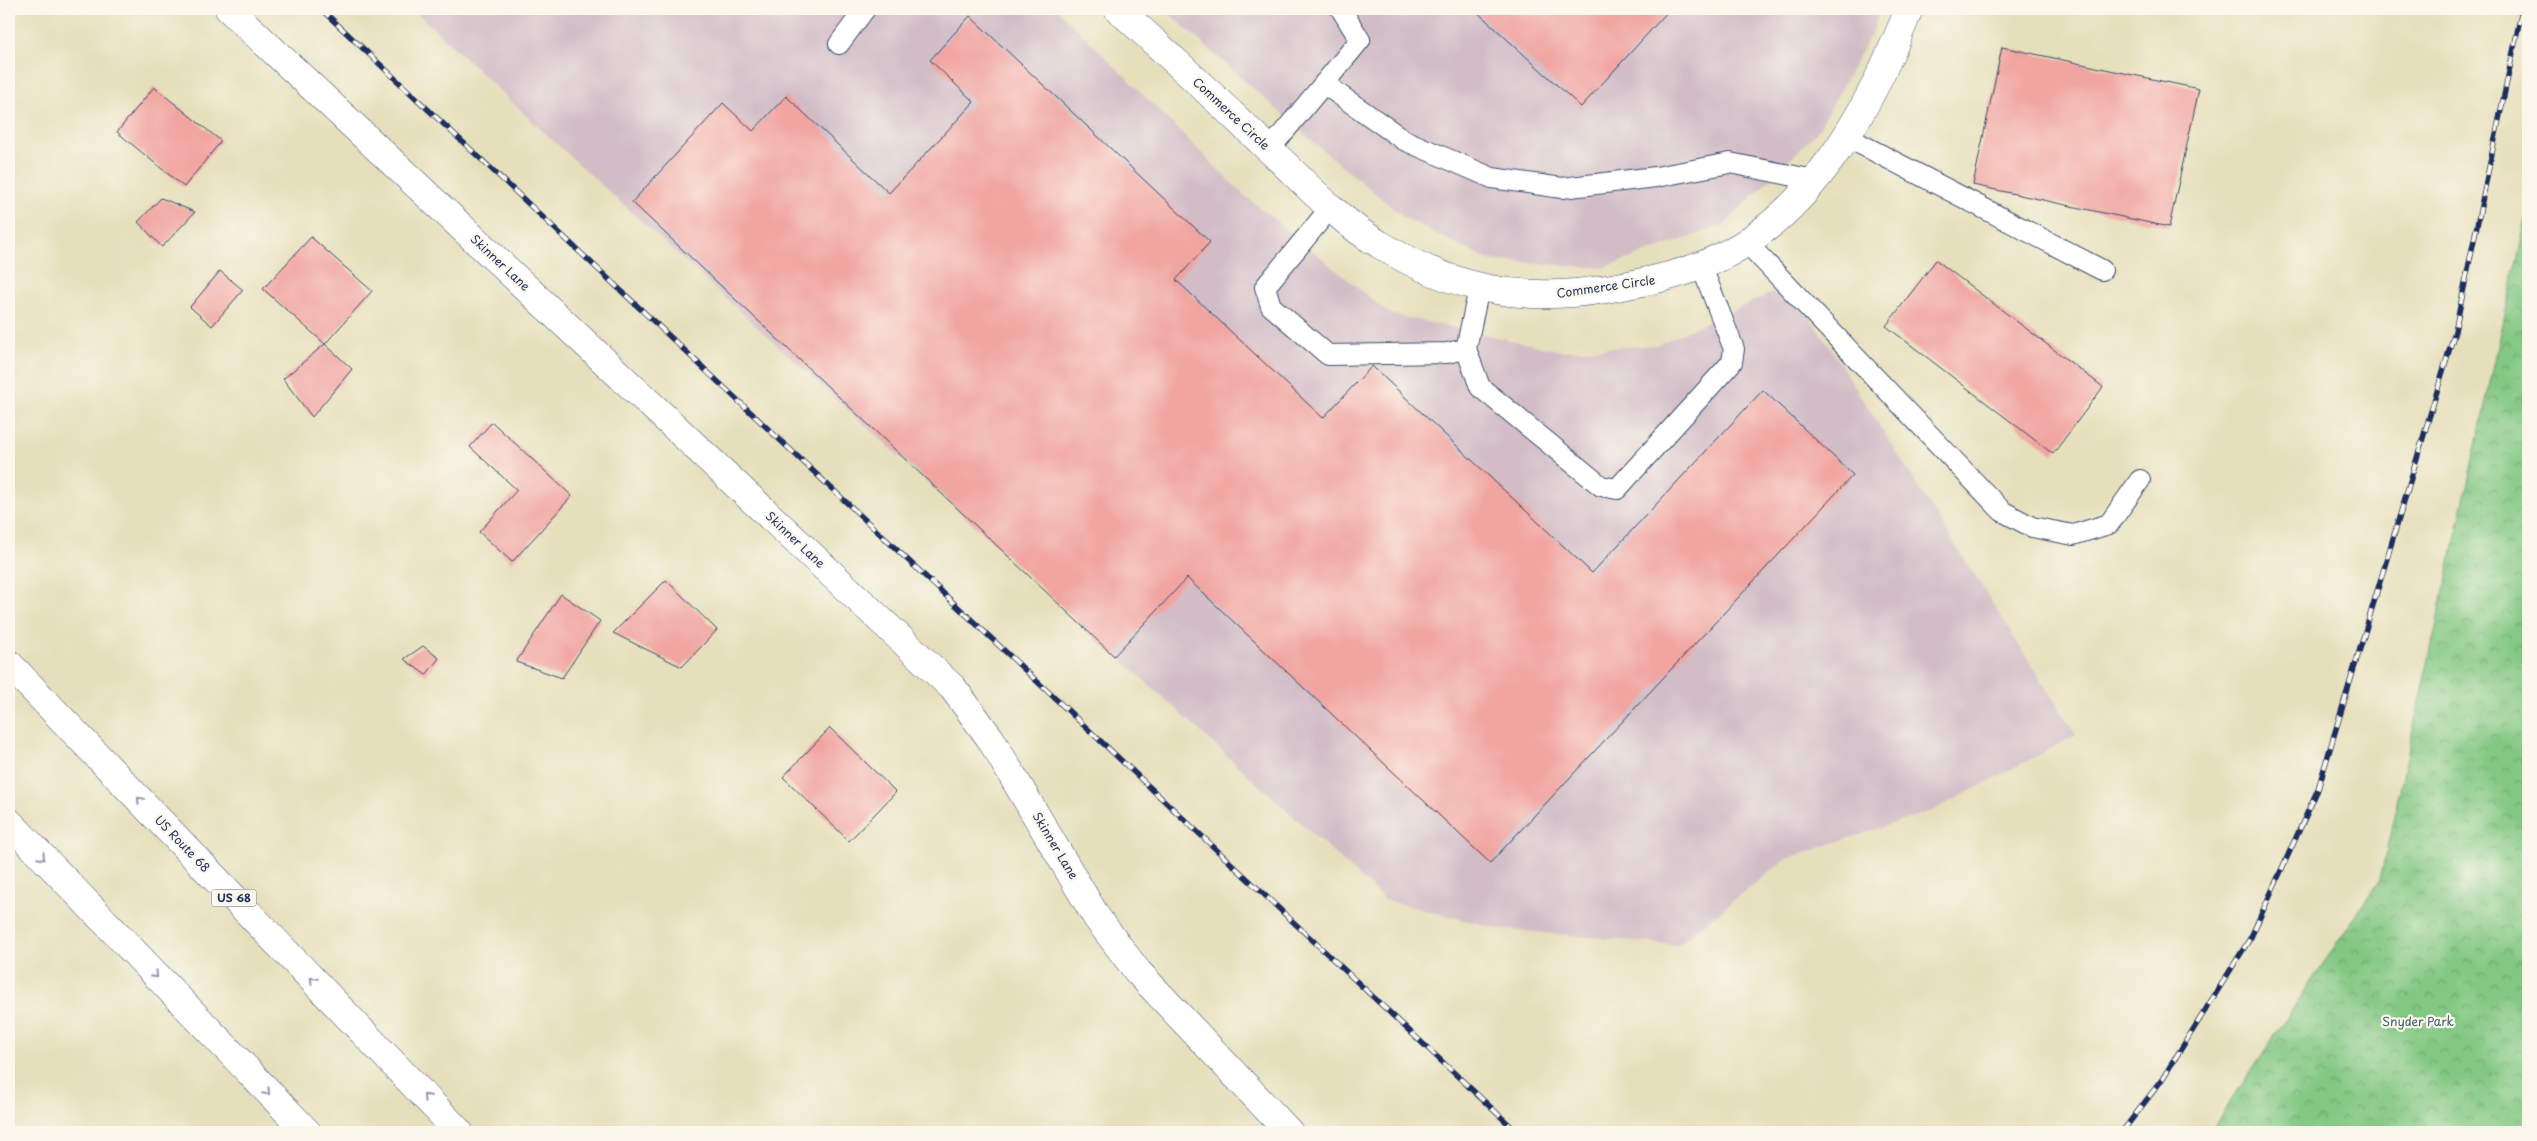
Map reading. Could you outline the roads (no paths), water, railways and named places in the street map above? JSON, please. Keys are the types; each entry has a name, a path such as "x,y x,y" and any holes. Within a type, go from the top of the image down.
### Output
{"main road":[{"name":"Skinner Lane","path":"229,9 953,688 990,738 1098,918 1138,972 1289,1132"},
{"name":"Commerce Circle","path":"1118,9 1269,150 1331,206 1376,243 1414,264 1479,288 1529,295 1581,293 1660,280 1701,266 1746,242 1783,213 1814,180 1847,137 1888,63 1909,9"},
{"name":"US Route 68","path":"9,664 460,1132"},
{"path":"9,822 307,1132"}],"lane":[{"path":"839,44 865,9"},
{"path":"1269,150 1360,40 1341,9"},
{"path":"1324,84 1404,140 1492,178 1562,188 1656,177 1730,163 1814,180"},
{"path":"1847,137 2102,270"},
{"path":"1331,206 1265,287 1271,306 1328,355 1447,352 1466,349"},
{"path":"1746,242 2002,510 2032,527 2073,535 2109,524 2140,480"},
{"path":"1479,288 1466,349 1480,387 1601,486 1618,489 1732,362 1734,349 1701,266"}],"railway":[{"path":"321,9 1517,1132"},
{"path":"2122,1132 2161,1081 2251,937 2318,789 2455,331 2522,9"}],"park label":[{"name":"Snyder Park","path":"2418,1022"}]}
